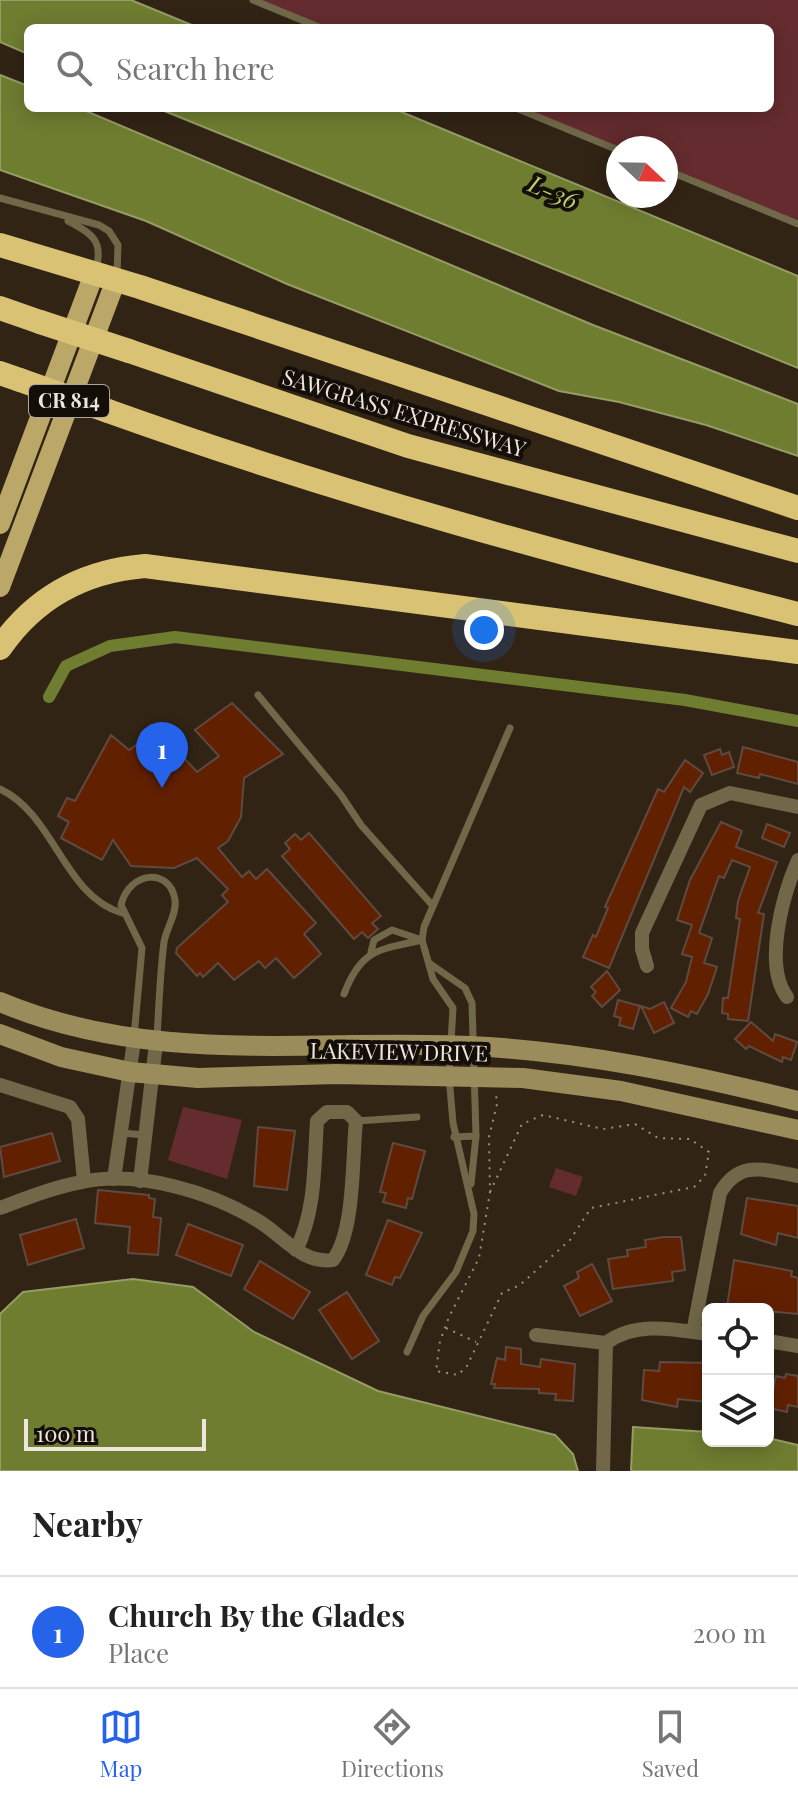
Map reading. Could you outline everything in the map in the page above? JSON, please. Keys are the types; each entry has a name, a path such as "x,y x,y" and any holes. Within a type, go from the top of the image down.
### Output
{"highway":[{"path":"0,245 105,277 798,508"},
{"name":"SAWGRASS EXPRESSWAY","path":"0,308 408,446 798,551"},
{"path":"10,377 382,501 630,572 798,614"},
{"path":"0,648 29,612 64,588 103,572 145,566 798,652"}],"main road":[{"name":"CR 814","path":"0,524 105,277"},
{"name":"CR 814","path":"0,587 105,277"}],"street":[{"path":"647,966 642,933 701,805 730,793 798,807"},
{"path":"787,997 779,986 774,969 784,897 798,860"},
{"name":"LAKEVIEW DRIVE","path":"0,1002 101,1035 134,1041 204,1046 474,1046 609,1060 798,1101"},
{"name":"LAKEVIEW DRIVE","path":"0,1034 61,1057 130,1072 198,1078 474,1076 621,1091 798,1130"},
{"path":"114,1179 134,1041"},
{"path":"140,1181 156,1043"},
{"path":"0,1085 70,1107 78,1119 84,1181"},
{"path":"0,1208 84,1181 140,1181 219,1203 259,1221 296,1250 316,1262 333,1260 342,1248 356,1121 347,1112 327,1112 317,1121 306,1232 296,1250"},
{"path":"536,1335 606,1343 619,1333 636,1328 700,1333 720,1193 729,1177 743,1170 798,1176"},
{"path":"774,1342 798,1346"},
{"path":"603,1471 606,1343"}],"lane":[{"path":"253,0 311,24"},
{"path":"526,112 606,145"},
{"path":"678,175 798,224"},
{"path":"0,198 109,231 119,252 105,277"},
{"path":"59,216 87,230 97,241 105,277"},
{"path":"258,695 341,795 361,825 433,906"},
{"path":"471,1188 454,1137 449,1076 453,1008 433,979 422,940 433,906 510,728"},
{"path":"0,789 13,796 33,816 94,902 122,913 137,932 142,948 134,1041"},
{"path":"122,913 124,891 132,882 148,877 161,880 171,888 175,899 163,950 156,1043"},
{"path":"344,994 354,969 371,952 374,940 392,930 422,940"},
{"path":"371,952 422,940"},
{"path":"407,1352 423,1316 456,1272 473,1231 471,1188 476,1136 472,1003 465,988 429,963"},
{"path":"356,1121 417,1117"},
{"path":"121,1133 145,1135"},
{"path":"454,1137 476,1136"}],"path":[{"path":"490,1192 522,1124 543,1115 603,1129 635,1124 658,1138 690,1139 709,1152 705,1176 694,1187 591,1208 570,1240 520,1285 502,1293 458,1375 436,1371 445,1327 479,1258 490,1192 489,1137 497,1104 495,1089"},
{"path":"445,1327 477,1343"}],"shaded area":[{"path":"253,0 798,0 798,224 678,175 678,136 606,136 606,143 526,112 774,112 774,24 311,24"},
{"path":"183,1107 242,1120 227,1179 168,1160"},
{"path":"556,1168 583,1177 576,1196 549,1187"}],"water":[{"path":"0,0 131,0 189,24 24,24 24,52 0,42"},
{"path":"0,75 24,84 24,112 88,112 593,325 798,404 798,456 706,425 619,402 559,391 287,284 146,221 0,170"},
{"name":"L-36","path":"167,112 402,112 606,197 606,208 634,208 798,276 798,368"},
{"path":"133,1279 193,1287 254,1332 378,1391 555,1435 573,1454 578,1471 0,1471 0,1314 23,1292"},
{"path":"633,1427 702,1432 702,1447 774,1447 774,1439 798,1445 798,1471 631,1471"}],"building":[{"path":"232,703 283,754 244,778 241,817 228,841 218,848 242,877 249,871 256,879 267,869 316,923 304,934 321,954 294,978 276,958 265,968 259,961 234,980 218,963 203,977 200,973 197,976 176,953 177,948 228,902 222,895 228,889 197,858 174,868 131,866 113,840 102,860 61,838 69,822 58,816 67,798 75,801 111,735 129,750 145,739 141,733 151,725 161,736 167,733 173,746 197,772 219,756 195,730"},
{"path":"743,747 798,762 798,784 760,774 759,778 737,773"},
{"path":"720,749 722,755 729,752 734,767 712,775 704,755"},
{"path":"685,760 703,773 690,792 684,787 609,968 583,957 593,935 596,937 608,908 605,907 658,789 664,792"},
{"path":"721,822 742,831 736,847 777,862 758,913 764,914 748,1021 728,1019 728,1014 722,1013 723,998 728,998 740,919 736,918 738,901 750,867 732,860 724,878 719,876 699,933 712,938 704,963 717,967 708,994 697,1014 691,1011 688,1017 671,1008 686,982 692,957 682,954 692,925 677,920 690,880"},
{"path":"767,824 790,833 784,847 762,838"},
{"path":"309,833 381,916 372,923 378,929 368,938 362,932 354,939 282,856 290,849 285,843 295,834 301,840"},
{"path":"607,971 620,990 602,1007 592,996 596,992 591,987"},
{"path":"618,1000 640,1006 633,1029 619,1025 621,1018 614,1016"},
{"path":"664,1002 674,1023 654,1033 641,1006 650,1009"},
{"path":"751,1022 773,1041 775,1034 797,1042 791,1060 783,1057 782,1062 749,1046 746,1049 735,1039"},
{"path":"258,1127 295,1131 287,1190 254,1186"},
{"path":"52,1133 60,1161 4,1177 0,1147"},
{"path":"393,1143 425,1151 412,1199 408,1198 406,1208 383,1202 386,1193 380,1192"},
{"path":"98,1190 149,1195 149,1198 155,1199 153,1217 161,1218 158,1255 128,1253 130,1227 95,1223"},
{"path":"747,1198 798,1206 798,1238 778,1233 776,1245 741,1234"},
{"path":"76,1219 84,1248 28,1265 20,1235"},
{"path":"388,1220 422,1233 400,1278 395,1277 392,1285 366,1275"},
{"path":"188,1224 243,1245 231,1276 176,1255"},
{"path":"681,1237 685,1270 672,1272 673,1281 613,1289 608,1259 628,1256 627,1250 646,1247 645,1240"},
{"path":"734,1260 792,1271 791,1276 798,1278 798,1314 774,1312 774,1303 728,1303"},
{"path":"260,1261 310,1292 293,1319 244,1289"},
{"path":"592,1264 612,1301 580,1316 564,1286 579,1278 577,1272"},
{"path":"347,1292 379,1341 352,1359 319,1310"},
{"path":"506,1347 521,1349 521,1364 540,1367 541,1359 575,1364 573,1401 555,1400 556,1394 539,1393 539,1389 494,1388 495,1384 491,1384 497,1358 505,1360"},
{"path":"660,1362 702,1363 702,1401 678,1399 677,1407 642,1400 644,1370 659,1371"},
{"path":"786,1374 798,1376 798,1407 788,1405 787,1412 774,1409 776,1376 785,1378"}],"waterway":[{"path":"49,697 66,666 110,646 175,637 685,700 798,721"}],"place":[{"name":"Church By the Glades","path":"162,788"}]}
